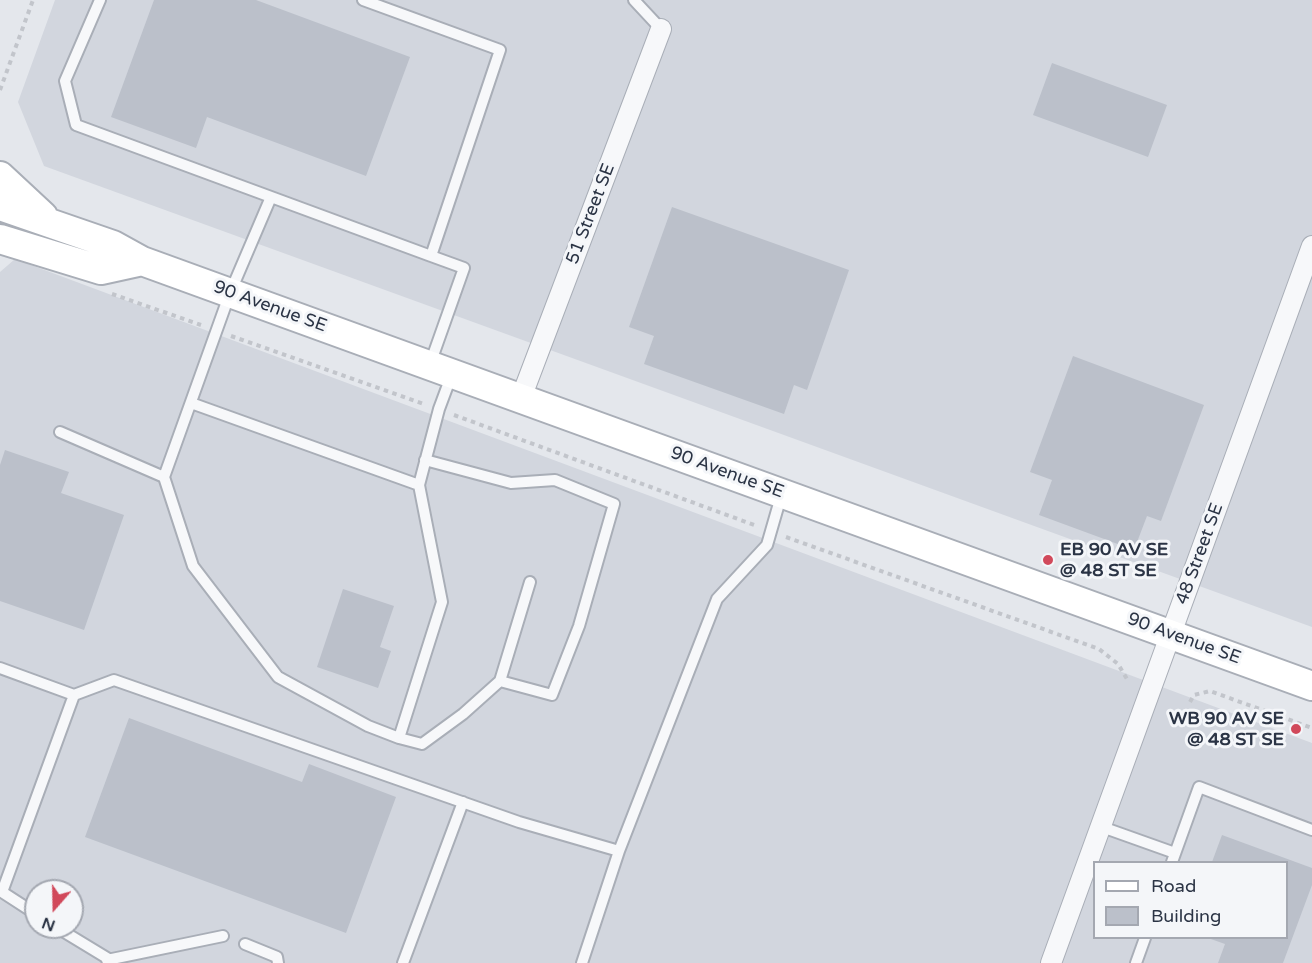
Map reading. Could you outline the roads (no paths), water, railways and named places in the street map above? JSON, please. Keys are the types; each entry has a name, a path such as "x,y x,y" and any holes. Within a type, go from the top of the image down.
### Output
{"street":[{"name":"51 Street SE","path":"520,398 661,29"},
{"path":"0,176 51,224"},
{"name":"90 Avenue SE","path":"0,206 114,245 142,261 1312,686"},
{"path":"0,239 101,270 142,261"},
{"name":"48 Street SE","path":"1052,963 1312,246"}],"lane":[{"path":"100,0 64,81 76,125 464,268 441,369 439,410 419,485 442,602 399,738"},
{"path":"363,0 500,51 431,256"},
{"path":"634,0 661,29"},
{"path":"271,198 230,293 164,477 193,566 278,676 368,726 422,744 463,714 501,680 530,582"},
{"path":"191,403 419,485"},
{"path":"60,432 164,477"},
{"path":"425,460 511,483 555,480 614,504 579,626 552,695 501,680"},
{"path":"582,963 619,851 717,599 767,545 782,493"},
{"path":"0,668 74,695 114,680 463,802 619,851"},
{"path":"24,906 2,892 74,695"},
{"path":"1102,827 1173,858 1199,787 1312,830"},
{"path":"403,963 463,802"},
{"path":"76,939 112,961 223,936"},
{"path":"1136,963 1145,939"},
{"path":"245,944 277,957 278,963"}],"place":[{"name":"EB 90 AV SE @ 48 ST SE","path":"1048,560"},
{"name":"WB 90 AV SE @ 48 ST SE","path":"1296,729"}]}
